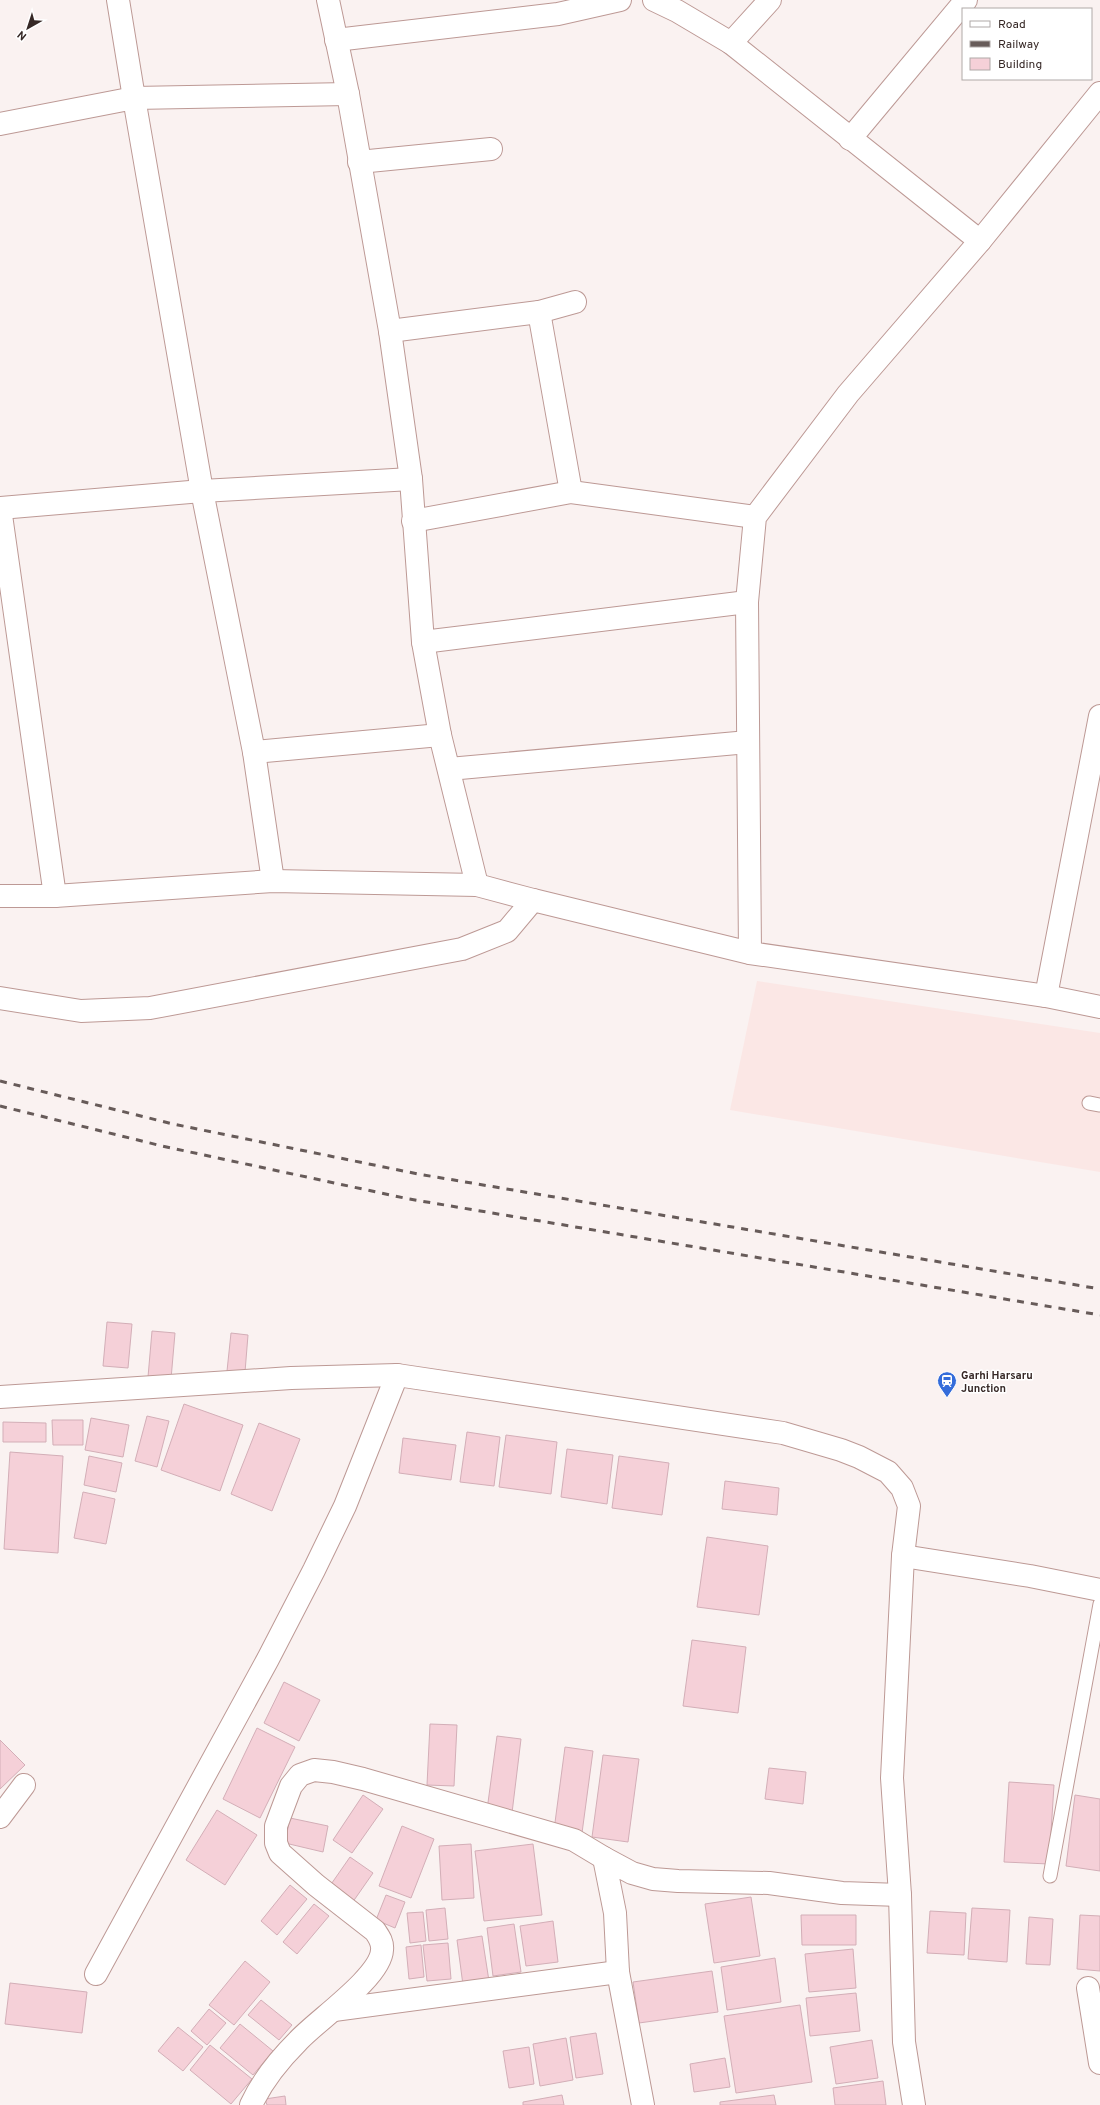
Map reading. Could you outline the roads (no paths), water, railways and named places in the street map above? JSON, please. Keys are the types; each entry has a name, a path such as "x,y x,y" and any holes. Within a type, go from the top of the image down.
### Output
{"street":[{"path":"118,0 202,491 254,752 273,881"},
{"path":"328,0 348,94 390,331 411,479 423,642 440,735 476,885"},
{"path":"336,40 558,7 620,0"},
{"path":"654,0 677,11 731,43 980,241"},
{"path":"731,43 770,0"},
{"path":"850,139 966,0"},
{"path":"750,953 747,602 755,517 848,394 980,241 1100,93"},
{"path":"0,124 134,98 348,94"},
{"path":"359,162 491,149"},
{"path":"390,331 539,312 575,302"},
{"path":"539,312 572,492"},
{"path":"55,896 0,508 202,491 411,479"},
{"path":"413,521 572,492 755,517"},
{"path":"423,642 747,602"},
{"path":"1046,996 1100,716"},
{"path":"254,752 440,735"},
{"path":"449,769 748,742"},
{"path":"0,896 55,896 273,881 476,885 750,953 1046,996 1100,1007"},
{"path":"0,998 81,1011 150,1008 462,949 507,931 534,900"},
{"path":"96,1974 268,1659 314,1570 345,1506 397,1375"},
{"path":"0,1397 291,1378 397,1375 783,1434 859,1456 888,1472 902,1488 909,1506 903,1556 892,1778 900,1895 904,2042 914,2105"},
{"path":"903,1556 1030,1576 1100,1590"},
{"path":"250,2105 264,2080 298,2040 334,2010 363,1982 376,1966 382,1951 381,1940 375,1931 316,1885 280,1853 276,1843 276,1826 291,1786 300,1775 314,1770 333,1772 363,1779 574,1840 632,1873 653,1878 678,1881 769,1883 842,1893 900,1895"},
{"path":"0,1817 24,1785"},
{"path":"604,1858 615,1913 618,1972 642,2105"},
{"path":"334,2010 618,1972"},
{"path":"1088,1988 1100,2063"}],"lane":[{"path":"1050,1876 1100,1604"}],"railway":[{"path":"0,1081 173,1124 418,1174 1100,1289"},
{"path":"0,1106 162,1146 409,1199 1100,1315"}],"place":[{"name":"Garhi Harsaru Junction","path":"947,1398"}]}
